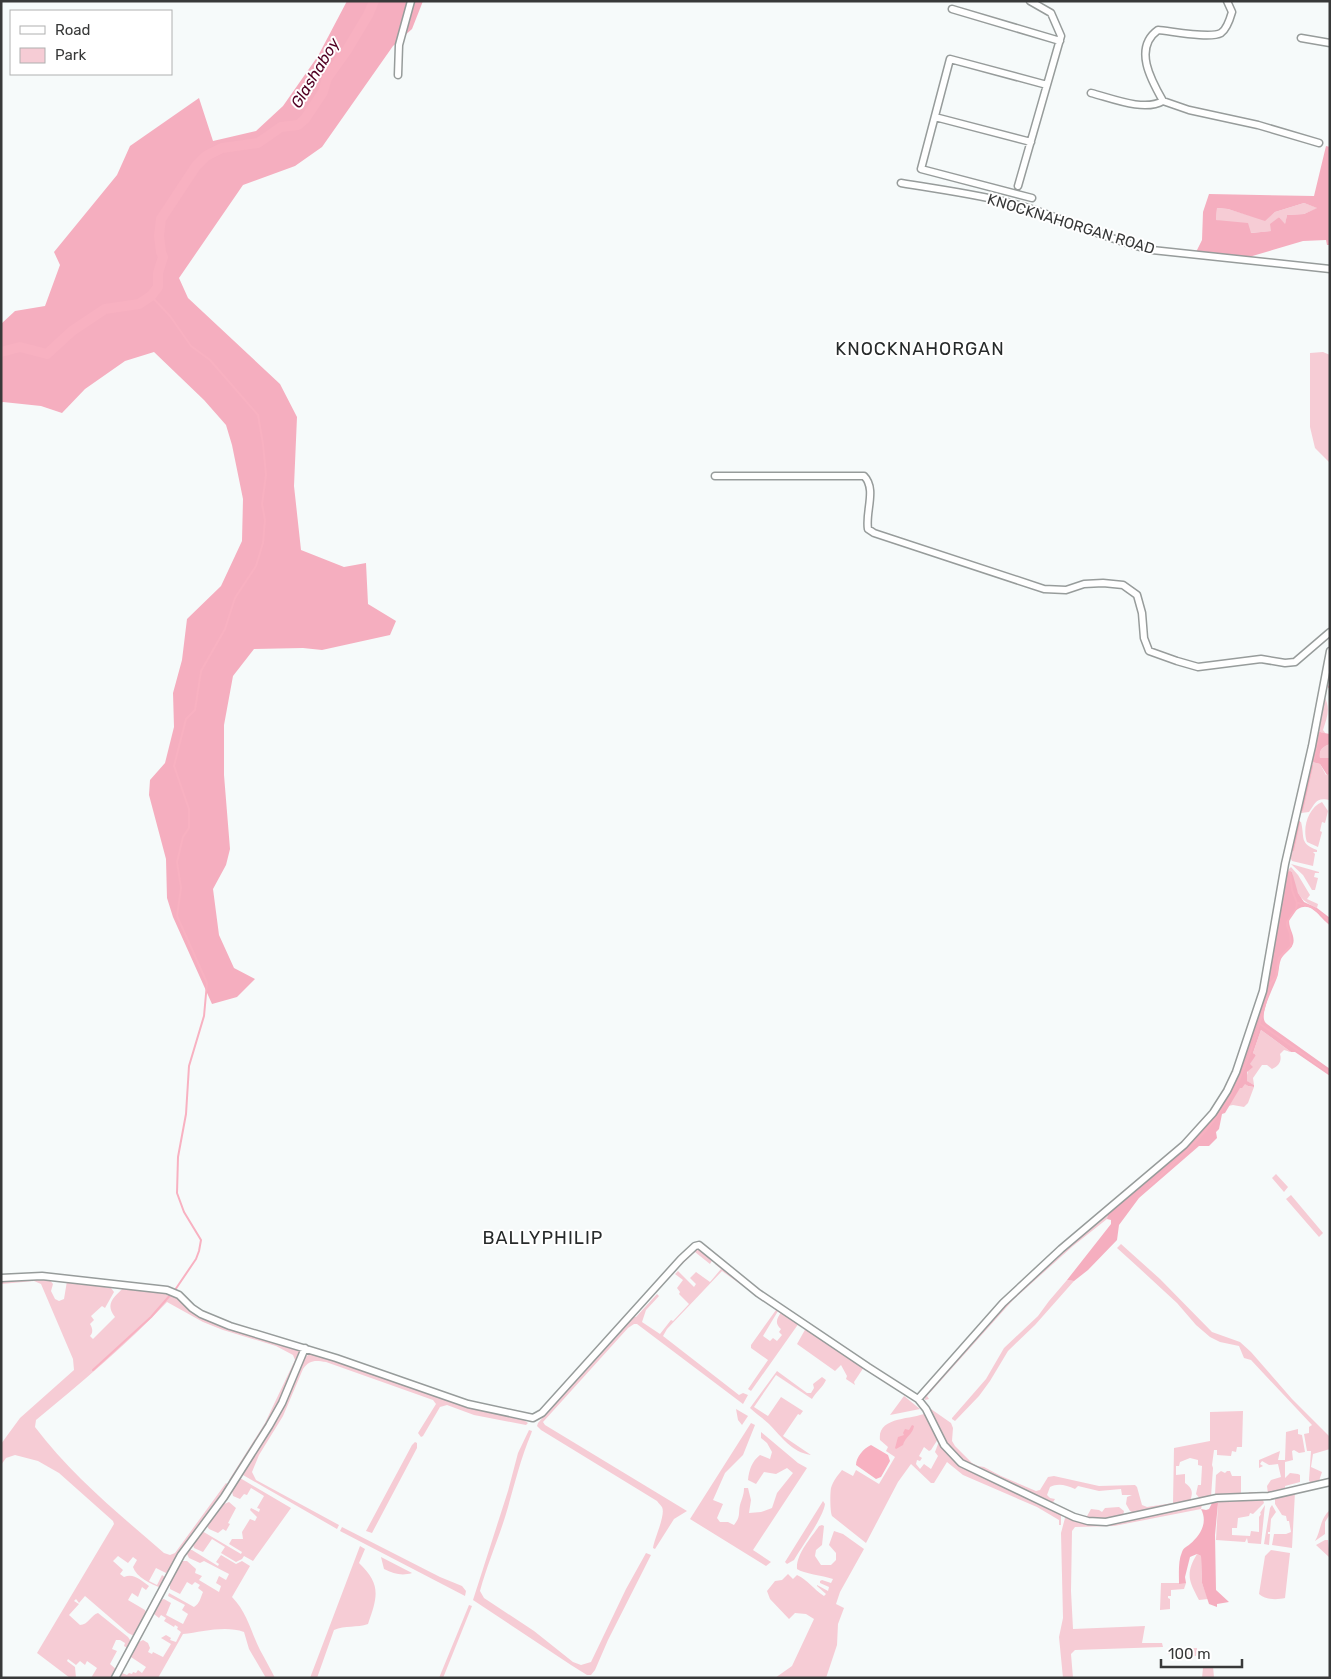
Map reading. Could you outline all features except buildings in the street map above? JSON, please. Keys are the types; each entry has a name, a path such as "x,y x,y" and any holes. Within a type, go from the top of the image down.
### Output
{"street":[{"path":"398,75 399,45 410,1"},
{"path":"1018,186 1062,36 1051,13 1030,1"},
{"path":"1227,1 1232,12 1228,23 1221,32 1211,35 1158,30 1150,36 1146,48 1145,61 1148,73 1163,101 1189,110 1258,125 1319,143"},
{"path":"952,9 1060,41"},
{"path":"1301,38 1330,43"},
{"path":"1032,198 921,169 950,59 1047,86"},
{"path":"1091,93 1141,106 1157,105 1163,101"},
{"path":"935,117 1031,142"},
{"name":"KNOCKNAHORGAN ROAD","path":"901,183 1023,206 1124,243 1152,250 1330,268"},
{"path":"715,476 864,476 867,479 870,497 866,521 868,529 874,533 1044,589 1066,590 1084,584 1103,583 1122,585 1137,595 1142,613 1144,638 1149,651 1177,662 1198,667 1261,659 1285,663 1295,662 1330,632"},
{"path":"918,1399 982,1326 1016,1292 1076,1236 1184,1145 1212,1113 1227,1091 1241,1057 1263,991 1284,873 1316,728 1330,652"},
{"path":"1,1278 42,1276 166,1290 179,1295 192,1308 208,1318 305,1348 468,1404 533,1418 542,1413 686,1255 695,1246 699,1245 758,1293 918,1399 926,1409 944,1445 961,1463 1065,1514 1088,1521 1111,1521 1217,1498 1269,1496 1330,1482"},
{"path":"115,1678 181,1555 224,1497 269,1426 282,1403 305,1348"}],"green space":[{"path":"1304,203 1318,208 1304,214 1287,215 1285,225 1279,217 1271,224 1272,231 1250,233 1216,220 1217,208 1228,209 1265,220 1275,212"},
{"path":"1323,352 1330,355 1330,463 1315,448 1310,427 1310,353"},
{"path":"1324,696 1328,709 1323,730 1326,734 1318,732 1312,762 1320,764 1326,775 1330,774 1330,800 1319,800 1309,812 1301,813 1300,811"},
{"path":"1330,744 1330,758 1320,758 1322,749"},
{"path":"1322,802 1328,811 1325,823 1322,822 1320,831 1322,832 1318,847 1307,842 1305,831 1307,819 1313,809"},
{"path":"1298,821 1301,822 1305,842 1317,850 1317,852 1313,852 1315,854 1313,866 1292,861 1290,857"},
{"path":"1291,864 1319,872 1315,873 1314,877 1318,878 1315,890 1312,890 1303,875"},
{"path":"1291,867 1310,895 1307,899 1318,904 1317,908 1306,902 1299,895 1292,872 1287,871"},
{"path":"1261,1030 1291,1052 1284,1050 1280,1054 1281,1059 1279,1063 1272,1069 1267,1065 1262,1065 1253,1078 1254,1085 1246,1081 1250,1064 1256,1055 1253,1053"},
{"path":"1245,1083 1248,1086 1254,1087 1248,1103 1244,1107 1228,1106 1240,1087"},
{"path":"1276,1174 1288,1187 1284,1192 1272,1178"},
{"path":"1291,1195 1323,1233 1319,1237 1286,1199"},
{"path":"1108,1212 1107,1219 1073,1246 1013,1300 927,1396 929,1399 925,1400 924,1395 997,1313 1051,1261"},
{"path":"1121,1244 1160,1279 1212,1332 1240,1342 1251,1352 1292,1399 1330,1437 1330,1449 1313,1454 1311,1467 1322,1472 1319,1481 1310,1483 1309,1480 1311,1451 1307,1451 1304,1434 1309,1433 1309,1427 1312,1425 1251,1360 1244,1358 1239,1346 1220,1342 1210,1337 1196,1325 1177,1303 1117,1248"},
{"path":"698,1248 713,1259 710,1264 695,1252 678,1266 695,1249"},
{"path":"717,1262 777,1308 776,1310 722,1271 667,1329 663,1336 739,1395 743,1393 748,1395 743,1404 637,1324 634,1324 628,1328 543,1422 545,1425 687,1511 674,1519 655,1549 653,1548 663,1511 657,1501 537,1426 633,1316 636,1317 657,1294 659,1296 646,1310 642,1322 660,1334 671,1320 673,1321 689,1304 679,1294 680,1292 677,1288 683,1280 675,1274 678,1271 694,1287 696,1284 690,1278 696,1272 710,1282 721,1269 715,1264"},
{"path":"49,1279 53,1284 51,1291 55,1299 59,1301 64,1299 67,1281 111,1288 114,1292 105,1308 102,1306 91,1316 94,1320 90,1324 92,1334 90,1336 93,1339 115,1317 110,1308 112,1300 124,1287 155,1290 179,1297 191,1311 208,1320 301,1350 267,1425 232,1482 229,1480 265,1423 295,1360 293,1355 276,1346 203,1322 167,1302 103,1363 36,1420 35,1427 80,1478 164,1553 170,1555 175,1553 226,1483 229,1485 196,1530 170,1571 166,1573 156,1568 149,1581 157,1585 162,1575 166,1578 161,1588 149,1582 137,1574 133,1567 137,1560 133,1557 128,1563 118,1556 113,1561 123,1570 120,1574 124,1577 131,1576 140,1579 149,1586 146,1590 142,1587 138,1597 132,1593 128,1600 145,1610 147,1615 136,1637 128,1633 85,1596 79,1603 76,1599 74,1601 79,1604 69,1615 80,1625 83,1625 98,1613 128,1637 132,1643 129,1649 124,1646 125,1643 116,1640 112,1649 117,1651 110,1664 117,1670 113,1678 91,1678 97,1668 87,1661 85,1665 80,1661 76,1665 68,1659 67,1661 75,1667 76,1678 70,1678 37,1653 114,1524 113,1521 59,1473 38,1461 15,1455 6,1458 1,1465 1,1444 20,1418 74,1370 73,1359 41,1284 34,1281 1,1284 1,1280"},
{"path":"1067,1280 1074,1281 1035,1325 1008,1351 979,1396 955,1421 952,1419 986,1379 1004,1348 1038,1316"},
{"path":"776,1310 778,1311 763,1336 770,1341 773,1338 777,1341 782,1335 779,1332 781,1329 777,1323 782,1311 799,1323 751,1391 748,1389 768,1360 751,1348 751,1345"},
{"path":"806,1328 864,1367 854,1382 855,1385 846,1379 847,1376 841,1365 835,1371 797,1344"},
{"path":"311,1353 466,1407 516,1417 528,1423 526,1425 474,1415 447,1405 440,1407 421,1437 418,1433 436,1404 433,1400 326,1362 310,1362 303,1369 283,1416 259,1455 252,1472 256,1480 339,1525 337,1529 243,1475 266,1435 304,1358"},
{"path":"777,1371 807,1393 811,1393 814,1388 813,1384 822,1377 826,1380 812,1399 776,1375 754,1407 768,1416 781,1397 803,1411 800,1415 798,1414 783,1436 811,1455 792,1447 750,1408"},
{"path":"904,1396 920,1409 890,1415"},
{"path":"736,1409 748,1416 742,1425 738,1420"},
{"path":"929,1409 951,1423 953,1428 952,1441 955,1446 972,1463 978,1466 1036,1491 1040,1490 1048,1477 1054,1476 1099,1486 1135,1485 1142,1505 1147,1507 1173,1503 1174,1448 1210,1441 1210,1412 1243,1411 1242,1447 1237,1447 1236,1452 1232,1451 1231,1456 1217,1455 1217,1450 1214,1450 1211,1497 1201,1500 1196,1494 1198,1485 1201,1485 1202,1466 1198,1465 1198,1460 1190,1458 1176,1466 1176,1475 1185,1474 1185,1483 1192,1491 1190,1502 1134,1513 1130,1511 1126,1504 1127,1497 1132,1495 1122,1495 1121,1489 1099,1491 1078,1486 1075,1489 1059,1485 1050,1487 1047,1495 1055,1499 1052,1504 962,1461 942,1437"},
{"path":"926,1413 938,1439 931,1450 929,1451 924,1447 919,1456 922,1458 920,1461 917,1460 916,1464 920,1469 924,1464 931,1469 938,1456 935,1452 940,1443 960,1465 968,1470 1061,1515 1061,1525 1059,1525 1059,1520 1037,1507 963,1475 947,1462 934,1483 931,1483 911,1464 898,1482 866,1543 832,1516 831,1488 842,1470 853,1476 856,1470 879,1484 895,1457 886,1451 888,1447 880,1440 884,1427 897,1420"},
{"path":"751,1423 755,1425 743,1455 725,1473 713,1500 723,1504 717,1518 720,1522 728,1522 734,1525 738,1517 744,1488 748,1488 751,1500 749,1513 761,1512 772,1508 777,1493 793,1473 787,1468 776,1474 764,1472 756,1484 748,1480 750,1469 755,1460 760,1455 770,1459 772,1452 767,1443 761,1438 761,1432 798,1463 807,1468 753,1550 771,1562 766,1566 690,1519"},
{"path":"1298,1429 1298,1434 1302,1435 1305,1452 1292,1451 1293,1460 1285,1462 1285,1478 1290,1473 1298,1474 1300,1475 1300,1482 1285,1486 1285,1490 1268,1494 1267,1486 1271,1480 1281,1477 1278,1464 1269,1465 1262,1461 1260,1464 1263,1466 1259,1468 1259,1460 1280,1451 1278,1460 1285,1460 1286,1432"},
{"path":"529,1430 532,1431 480,1591 484,1598 534,1631 573,1662 581,1665 591,1662 626,1589 646,1553 651,1555 591,1675 587,1675 571,1665 473,1600 508,1491 518,1453"},
{"path":"415,1442 417,1443 417,1448 372,1533 366,1531 412,1445"},
{"path":"1221,1471 1225,1473 1230,1471 1232,1476 1241,1476 1241,1493 1263,1493 1262,1494 1215,1495 1216,1475"},
{"path":"240,1478 291,1508 253,1561 244,1556 236,1562 221,1553 225,1547 212,1539 203,1552 194,1548 193,1545 202,1531 241,1554 242,1552 229,1544 232,1539 243,1539 242,1532 250,1519 255,1521 257,1517 250,1510 251,1508 259,1512 260,1509 257,1508 264,1496 251,1488 247,1495 244,1494 240,1499 233,1496 232,1491"},
{"path":"1295,1492 1292,1548 1272,1545 1274,1534 1291,1532 1289,1521 1287,1521 1286,1516 1282,1515 1275,1504 1275,1498"},
{"path":"1236,1499 1263,1500 1264,1503 1253,1514 1250,1513 1249,1516 1238,1518 1237,1528 1232,1528 1232,1535 1250,1536 1251,1531 1259,1532 1259,1517 1265,1505 1261,1544 1248,1543 1247,1538 1245,1542 1216,1540 1218,1503 1212,1502"},
{"path":"823,1501 825,1504 816,1524 794,1560 787,1564 785,1562"},
{"path":"229,1502 236,1508 226,1531 223,1529 218,1533 209,1529 206,1525 224,1504"},
{"path":"1202,1505 1201,1509 1114,1526 1075,1527 1072,1531 1071,1591 1073,1629 1145,1626 1142,1643 1162,1643 1163,1647 1075,1650 1071,1654 1073,1678 1063,1678 1059,1637 1063,1618 1061,1533 1065,1518 1087,1523 1106,1523"},
{"path":"1272,1505 1276,1512 1271,1519 1270,1532 1268,1532 1270,1534 1269,1545 1264,1544"},
{"path":"1119,1507 1124,1511 1123,1516 1097,1521 1086,1518 1091,1509 1102,1512 1105,1508"},
{"path":"1330,1510 1330,1514 1325,1522 1325,1534 1315,1541 1322,1521"},
{"path":"819,1526 824,1526 822,1545 816,1550 815,1556 821,1565 831,1565 836,1560 836,1553 829,1545 834,1531 843,1534 864,1549 840,1592 836,1604 844,1608 838,1624 837,1645 826,1678 775,1678 792,1666 814,1619 806,1614 795,1613 789,1619 770,1599 767,1591 775,1581 782,1580 788,1574 793,1579 797,1575 824,1596 826,1594 817,1585 828,1591 829,1587 820,1583 820,1581 831,1583 833,1579 797,1569 801,1552"},
{"path":"342,1527 440,1577 462,1586 466,1591 465,1596 340,1531"},
{"path":"1328,1540 1330,1558 1316,1545"},
{"path":"360,1546 365,1549 359,1563 371,1577 376,1591 374,1606 368,1624 334,1630 317,1678 310,1678"},
{"path":"189,1550 218,1566 219,1564 216,1562 221,1555 236,1564 242,1561 250,1566 232,1597 245,1616 275,1678 266,1678 249,1649 244,1632 221,1629 183,1634 158,1678 117,1678 122,1673 127,1675 133,1672 136,1673 138,1670 142,1673 146,1667 131,1657 123,1668 139,1642 143,1640 148,1643 150,1648 148,1652 152,1654 153,1652 163,1657 171,1644 161,1638 166,1635 171,1638 170,1640 176,1642 181,1632 177,1629 178,1627 175,1625 174,1627 164,1621 166,1618 161,1615 159,1618 154,1614 161,1600 164,1599 171,1603 166,1615 183,1624 188,1614 182,1610 185,1605 168,1596 169,1593 194,1607 199,1602 203,1592 198,1588 200,1585 195,1582 192,1585 187,1582 180,1594 170,1589 170,1584 182,1561 187,1561 196,1569 195,1573 202,1576 199,1580 219,1592 221,1586 216,1583 219,1576 226,1580 229,1574 204,1561 200,1563 189,1558 187,1554"},
{"path":"1271,1550 1290,1553 1285,1598 1271,1599 1259,1594 1265,1556"},
{"path":"1197,1554 1201,1556 1202,1583 1208,1599 1199,1600 1191,1582 1191,1567"},
{"path":"381,1557 412,1573 398,1574 384,1569"},
{"path":"1161,1583 1186,1583 1184,1589 1171,1590 1171,1596 1168,1596 1170,1599 1170,1609 1160,1610"},
{"path":"469,1605 472,1606 443,1678 439,1678"},
{"path":"1197,1648 1196,1656 1168,1654 1167,1651 1174,1649"},
{"path":"1213,1666 1214,1678 1202,1678 1203,1668"}],"shaded area":[{"path":"347,1 423,1 412,29 393,46 322,147 295,166 243,185 179,278 188,298 280,384 297,417 294,486 301,550 344,567 366,563 368,604 396,621 390,635 322,650 303,648 254,649 233,676 224,725 224,775 230,849 226,865 213,889 219,935 234,968 255,979 237,997 212,1004 173,917 167,898 166,859 149,795 150,780 165,763 174,727 173,693 182,660 187,619 221,586 242,541 243,499 226,425 204,400 154,352 125,361 85,389 62,413 41,406 1,403 1,324 15,311 45,306 60,265 54,252 117,175 130,146 199,98 213,141 256,131 283,106 318,56"},
{"path":"1326,146 1330,147 1330,245 1327,245 1326,240 1303,241 1239,260 1196,252 1202,240 1203,212 1209,194 1314,196","holes":["1304,203 1317,208 1304,214 1287,215 1285,224 1279,217 1270,224 1271,231 1251,233 1248,223 1216,220 1217,208 1228,209 1265,221 1275,212"]},
{"path":"1318,732 1330,734 1330,744 1325,746 1320,753 1320,758 1330,758 1330,774 1327,775 1320,764 1312,762"},
{"path":"1287,871 1292,872 1298,893 1304,902 1317,908 1330,918 1330,925 1308,907 1303,907 1292,913 1289,922 1294,940 1291,948 1281,959 1277,979 1264,1012 1265,1022 1330,1069 1330,1076 1295,1052 1291,1052 1261,1030 1253,1053 1256,1055 1250,1064 1253,1067 1247,1072 1247,1081 1254,1085 1254,1087 1245,1084 1240,1088 1225,1113 1222,1114 1219,1129 1216,1132 1217,1138 1209,1146 1199,1146 1139,1198 1119,1225 1117,1240 1088,1270 1074,1281 1067,1280 1111,1224 1111,1220 1107,1219 1108,1212 1186,1147 1215,1114 1247,1049 1266,991"},
{"path":"912,1425 914,1426 913,1429 903,1445 896,1449 898,1437 904,1435 905,1429 909,1430"},
{"path":"871,1445 888,1455 890,1461 881,1477 876,1479 856,1465 861,1453"},
{"path":"1212,1503 1218,1503 1215,1535 1216,1590 1229,1602 1217,1604 1217,1607 1209,1604 1202,1583 1201,1556 1197,1554 1190,1557 1185,1577 1186,1583 1179,1584 1179,1563 1182,1552 1197,1537 1202,1528 1204,1519 1201,1509 1209,1509"}],"waterway":[{"name":"Glashaboy","path":"1,352 20,347 47,354 72,331 105,309 139,304 151,296 158,287 158,273 163,257 159,236 161,219 196,166 206,156 222,148 258,143 281,127 298,125 305,119 323,92 327,78 347,50 368,15 374,1"},
{"path":"151,296 170,316 191,346 210,360 258,415 266,475 262,504 265,520 263,543 256,566 235,598 225,629 201,671 195,710 186,719 174,766 189,809 189,828 183,837 177,862 181,888 177,916 207,983 204,1016 189,1066 186,1114 178,1157 177,1193 184,1212 201,1240 196,1259 175,1290"},
{"path":"1314,759 1320,733"},
{"path":"1302,810 1312,766"},
{"path":"1293,850 1299,822"},
{"path":"1150,1185 1186,1152 1218,1116 1241,1075 1256,1036 1271,983 1276,977 1279,958 1291,946 1287,922 1296,909 1297,903 1292,890 1290,872"},
{"path":"1298,903 1312,907 1330,921"},
{"path":"1260,1024 1330,1073"},
{"path":"93,1370 151,1317 172,1293"}],"district":[{"name":"KNOCKNAHORGAN","path":"920,349"},
{"name":"BALLYPHILIP","path":"543,1238"}]}
